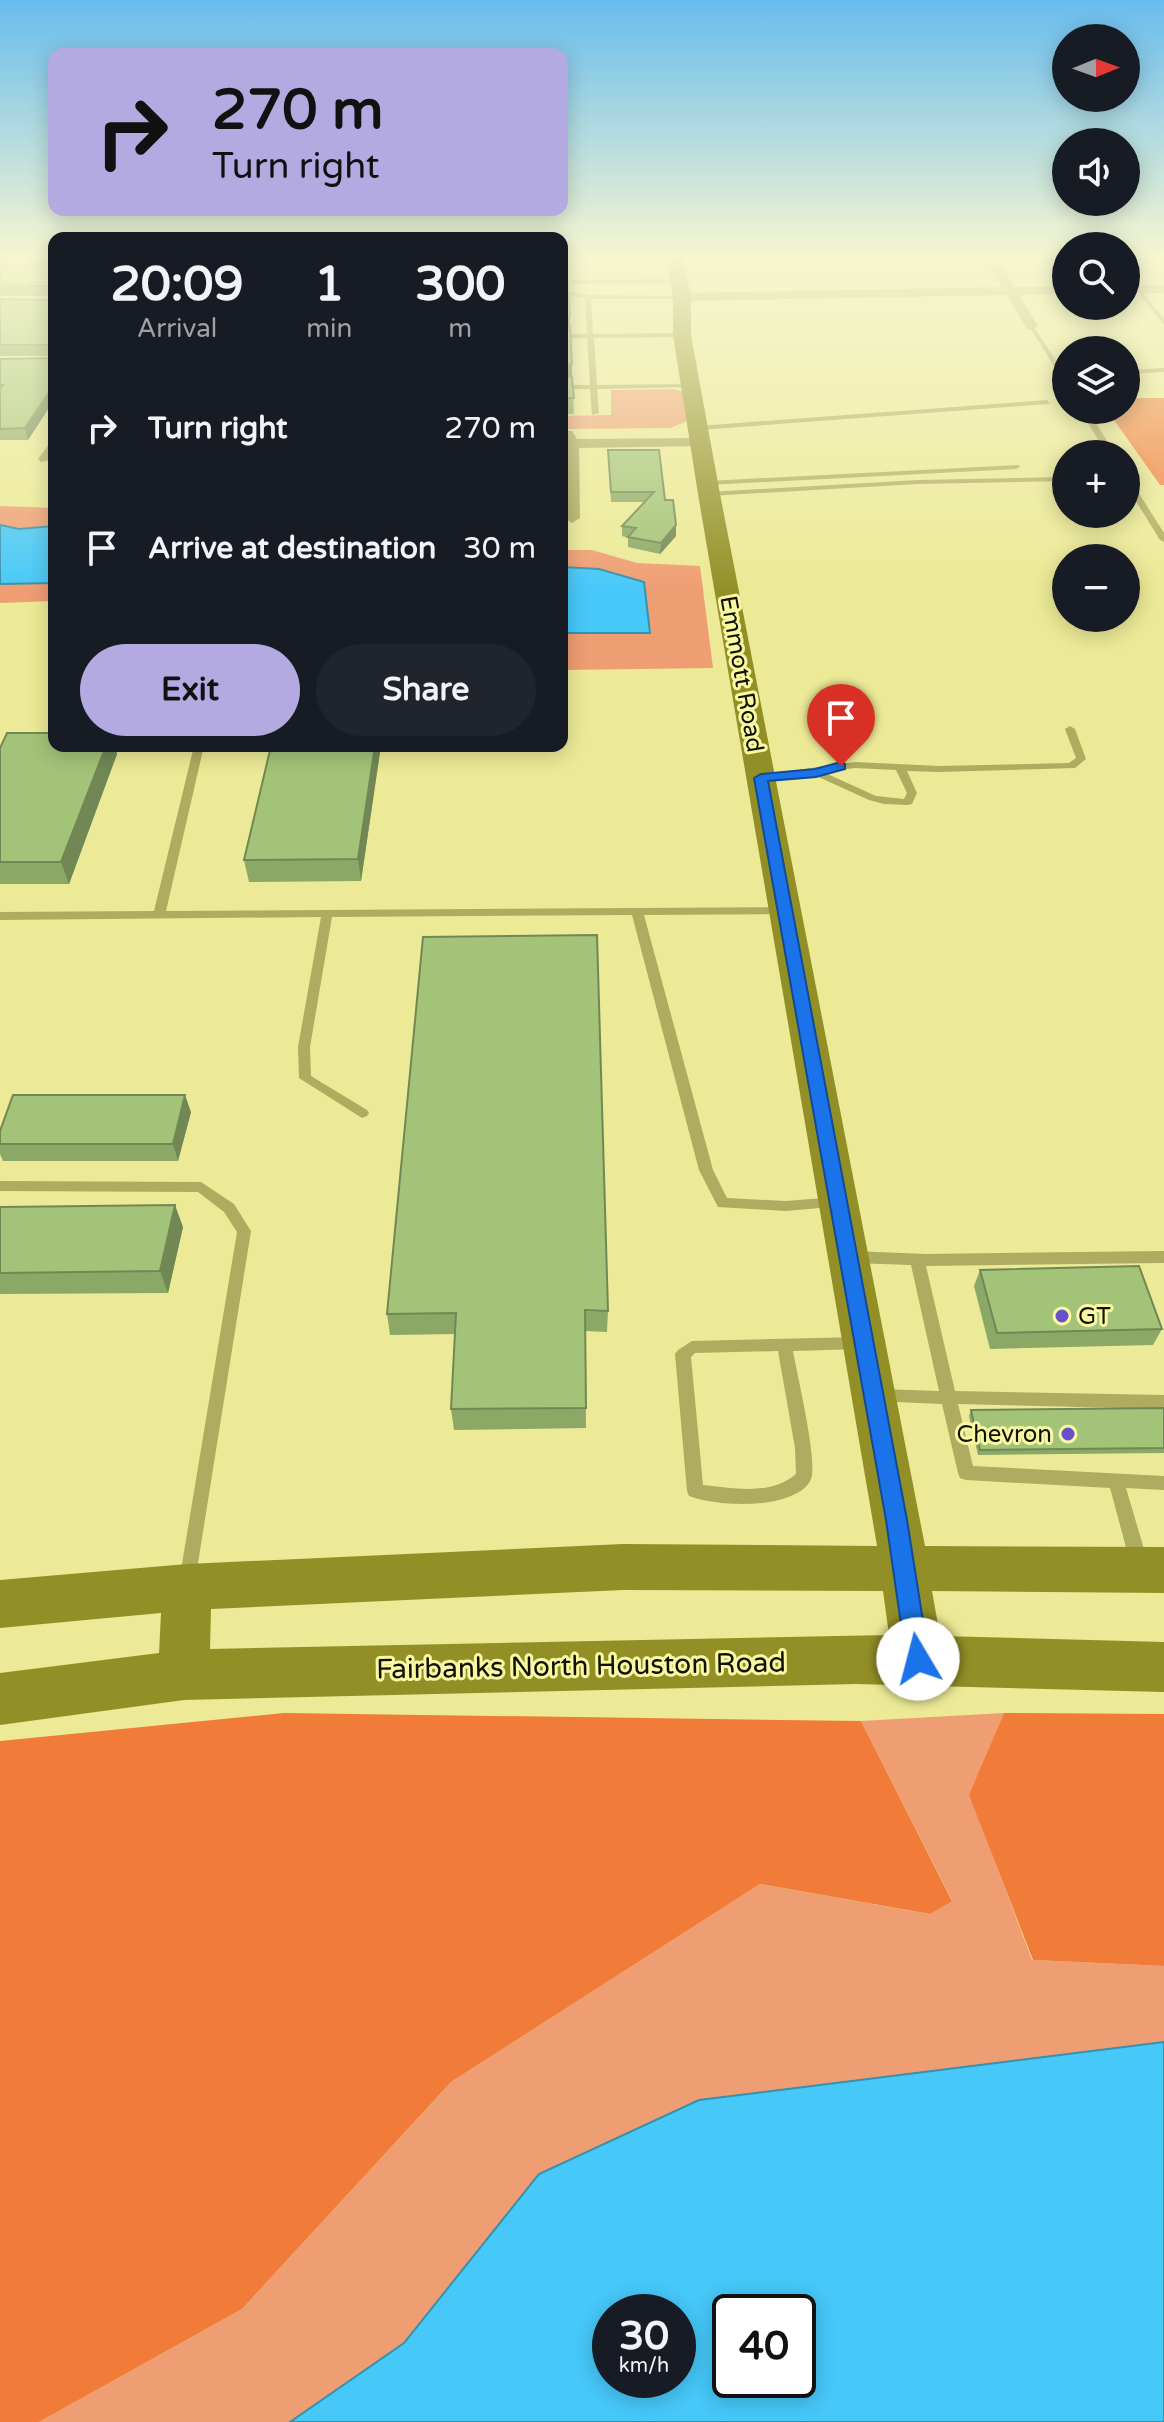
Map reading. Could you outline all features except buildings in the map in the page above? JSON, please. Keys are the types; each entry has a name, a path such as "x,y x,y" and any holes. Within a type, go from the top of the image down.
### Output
{"street":[{"name":"Emmott Road","path":"688,367 865,1343 918,1659"},
{"path":"568,439 699,434"},
{"path":"568,465 572,518"},
{"path":"0,1604 187,1587 623,1567 1152,1570"},
{"path":"184,1675 187,1587"},
{"name":"Fairbanks North Houston Road","path":"0,1699 184,1675 918,1659 1164,1667"}],"lane":[{"path":"592,367 595,413"},
{"path":"1140,371 1164,370"},
{"path":"568,387 691,386"},
{"path":"699,434 1047,402"},
{"path":"708,489 1016,467"},
{"path":"708,489 1052,479"},
{"path":"1140,501 1164,540"},
{"path":"761,778 816,773 855,765 1071,766 1081,759 1070,729"},
{"path":"159,915 198,752"},
{"path":"816,773 852,791 895,804 908,802 912,793 900,767"},
{"path":"0,916 785,910"},
{"path":"637,911 706,1170 723,1203 786,1206 839,1202"},
{"path":"327,913 304,1047 305,1078 362,1113"},
{"path":"0,1186 201,1187 229,1208 244,1231 187,1587"},
{"path":"849,1257 1164,1257"},
{"path":"917,1259 966,1473 1164,1483"},
{"path":"784,1345 803,1448 804,1477 795,1488 776,1494 724,1495 695,1491 683,1354 692,1347 865,1343"},
{"path":"874,1396 1164,1402"},
{"path":"1116,1481 1152,1570"}],"shaded area":[{"path":"674,389 692,395 690,420 670,428 568,429 568,416 611,415 611,390"},
{"path":"1140,398 1164,398 1164,485 1160,485 1140,457 1140,440 1128,440 1117,424 1140,424"},
{"path":"0,506 48,508 48,601 0,603"},
{"path":"568,550 592,550 637,563 700,566 713,668 568,670"},
{"path":"284,1713 861,1721 952,1901 930,1914 760,1884 451,2082 242,2309 39,2422 0,2422 0,1741"},
{"path":"1004,1713 970,1795 1032,1960 1164,1966 1164,2422 39,2422 242,2309 451,2082 760,1884 929,1914 952,1900 861,1721"},
{"path":"1004,1713 1164,1714 1164,1966 1033,1960 969,1795"}],"water":[{"path":"0,525 19,529 48,527 48,583 0,584"},
{"path":"568,567 599,569 644,582 650,633 568,633"},
{"path":"1164,2042 1164,2422 290,2422 404,2343 539,2174 699,2100"}],"place":[{"name":"GT","path":"1062,1316"},
{"name":"Chevron","path":"1068,1434"}],"route":[{"path":"841,766 816,773 761,778 897,1520 918,1659"}]}
